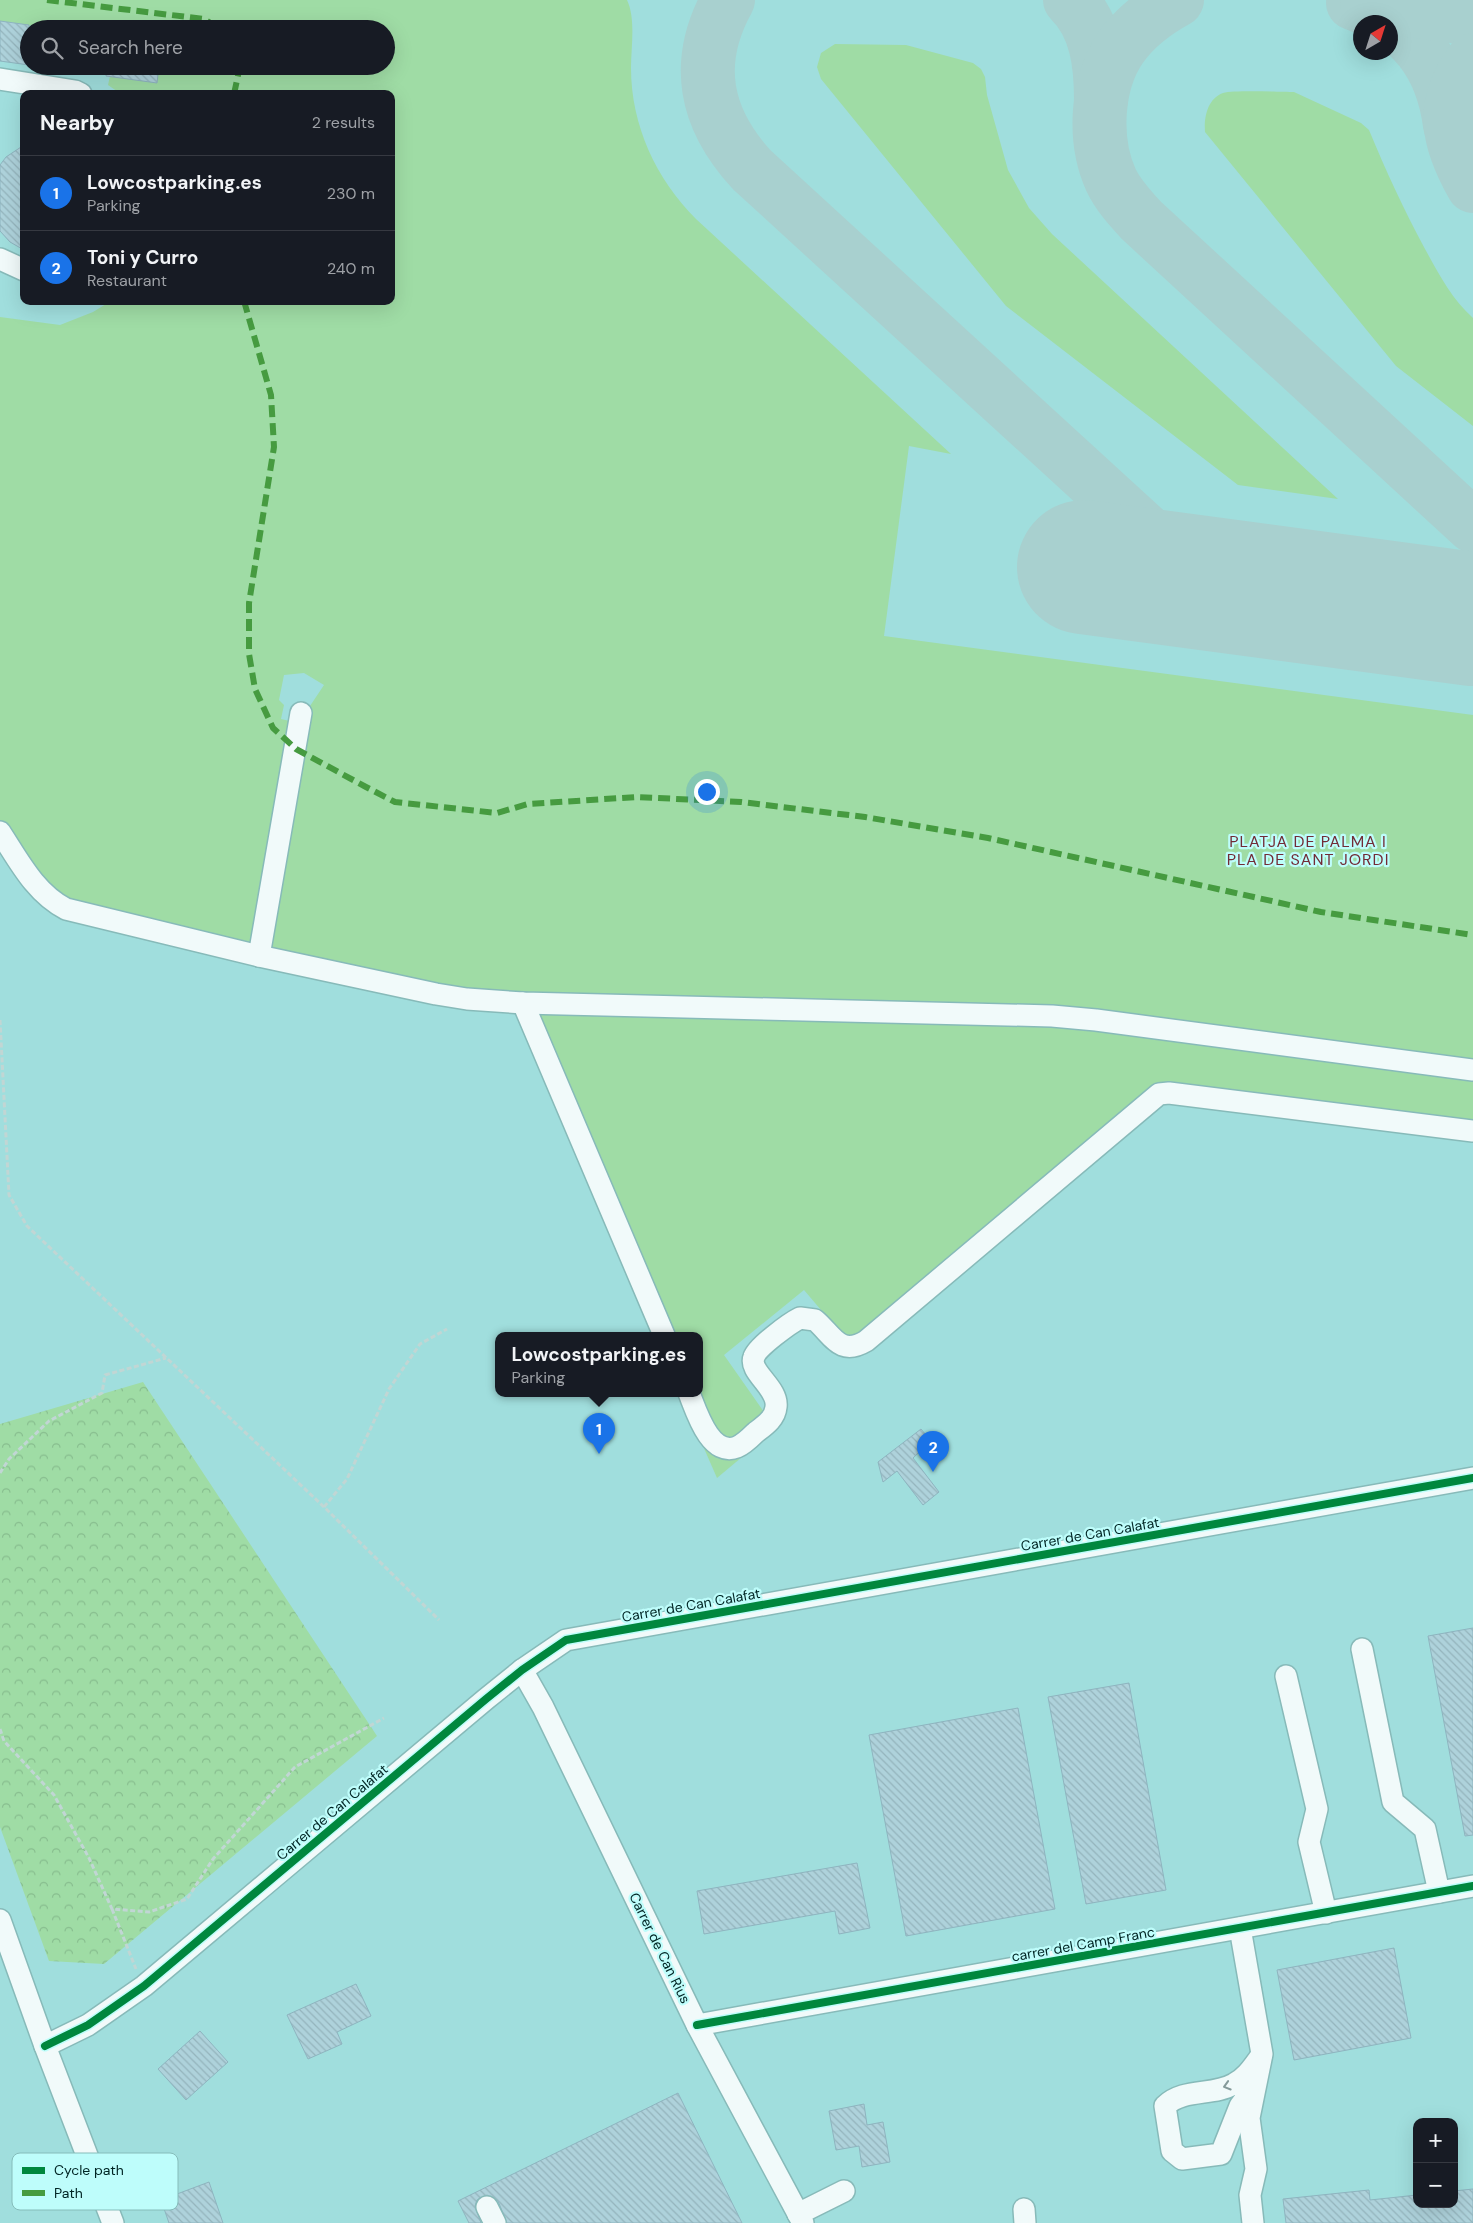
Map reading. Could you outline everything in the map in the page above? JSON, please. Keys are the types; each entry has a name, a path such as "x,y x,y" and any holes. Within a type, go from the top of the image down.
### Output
{"street":[{"path":"0,79 69,90"},
{"path":"0,259 20,268"},
{"path":"259,956 301,713"},
{"path":"0,832 32,882 44,894 66,909 259,956 436,994 467,999 523,1003 1052,1016 1096,1020 1473,1070"},
{"path":"523,1003 663,1332"},
{"path":"690,1397 704,1430 710,1437 721,1446 737,1447 770,1420 776,1410 773,1392 754,1366 752,1360 757,1351 800,1318 815,1320 832,1339 843,1346 855,1346 866,1341 1159,1094 1169,1093 1473,1132"},
{"name":"Carrer de Can Calafat","path":"45,2046 88,2024 144,1986 522,1670 566,1640 1473,1478"},
{"path":"1362,1649 1393,1802 1425,1830 1439,1892"},
{"name":"Carrer de Can Rius","path":"522,1670 543,1707 697,2025 801,2219"},
{"path":"1286,1676 1317,1809 1309,1842 1326,1913"},
{"name":"carrer del Camp Franc","path":"697,2025 1473,1886"},
{"path":"0,1920 86,2153"},
{"path":"1240,1928 1262,2054 1249,2118 1256,2169 1250,2195 1253,2223"},
{"path":"1256,2085 1240,2106 1221,2154 1182,2159 1172,2151 1165,2106 1172,2098 1233,2085 1250,2072 1262,2054"},
{"path":"801,2219 844,2191"},
{"path":"108,2210 113,2223"}],"path":[{"path":"0,1020 9,1195 27,1226 324,1507 439,1620"},
{"path":"324,1507 347,1479 389,1388 420,1344 447,1329"},
{"path":"0,1473 9,1459 49,1421 102,1393 104,1375 166,1358"},
{"path":"112,1909 149,1912 187,1900 213,1859 295,1767 384,1718"},
{"path":"0,1729 4,1741 54,1795 89,1858 144,1986"}],"green space":[{"path":"0,0 627,0 632,24 631,68 636,110 648,150 669,187 696,219 951,454 909,446 884,636 1473,715 1473,1062 1080,1010 520,994 456,989 267,949 308,709 324,685 304,673 284,675 279,700 284,705 281,719 294,722 255,945 75,905 37,877 0,820 0,317 60,325 93,312 104,305 395,305 395,90 115,90 108,85 110,76 156,83 157,75 395,75 395,20 20,20 20,24 0,21"},
{"path":"835,44 906,45 973,63 981,69 985,77 987,95 1008,170 1029,208 1052,234 1338,499 1238,485 1006,306 821,79 817,67 821,53"},
{"path":"1247,91 1294,92 1361,123 1369,130 1425,249 1452,294 1473,318 1473,426 1396,366 1205,132 1206,115 1210,104 1223,93"},
{"path":"540,1012 1056,1025 1473,1078 1473,1128 1168,1088 870,1332 851,1338 838,1330 804,1290 724,1355 764,1412 735,1441 716,1434 701,1397 703,1397 703,1332 668,1332 538,1016"},
{"path":"143,1382 377,1736 104,1964 49,1961 0,1827 0,1424"},
{"path":"696,1430 754,1447 717,1478"}],"building":[{"path":"0,21 20,24 20,64 0,61"},
{"path":"106,75 158,75 157,83"},
{"path":"20,148 20,248 10,242 0,231 0,165 6,157"},
{"path":"921,1429 931,1441 913,1458 939,1492 923,1505 897,1471 883,1482 878,1462"},
{"path":"1473,1628 1473,1835 1465,1836 1428,1636"},
{"path":"1129,1683 1166,1890 1086,1904 1048,1697"},
{"path":"1018,1708 1055,1909 906,1936 869,1735"},
{"path":"857,1863 870,1928 839,1934 835,1911 704,1934 697,1891"},
{"path":"1394,1948 1411,2038 1294,2060 1277,1970"},
{"path":"356,1984 371,2016 337,2032 342,2044 308,2059 287,2015"},
{"path":"200,2031 228,2062 186,2100 158,2069"},
{"path":"678,2093 742,2223 507,2223 498,2201 487,2195 477,2200 475,2206 481,2223 469,2223 458,2201"},
{"path":"864,2104 867,2125 883,2122 890,2162 862,2167 859,2146 836,2150 829,2111"},
{"path":"209,2182 223,2223 169,2223 164,2210 178,2210 178,2194"},
{"path":"1473,2189 1473,2223 1286,2223 1283,2199 1369,2190 1370,2200 1413,2195 1413,2208 1458,2208 1458,2191"}],"taxiway":[{"path":"728,0 717,23 710,46 709,90 724,131 736,151 752,170 1167,550 1199,571 1239,587"},
{"path":"1070,0 1079,10 1092,34 1100,73 1101,100"},
{"path":"1177,0 1161,9 1133,32 1121,47 1106,77 1100,112 1101,147 1105,164 1114,186 1141,220 1473,526"},
{"path":"1353,3 1392,23 1420,49 1440,83 1450,125"},
{"path":"1367,4 1473,19"},
{"path":"1473,60 1462,76 1455,92 1450,123 1457,153 1473,186"}],"runway":[{"path":"1084,567 1473,619"}],"marked path":[{"path":"47,0 206,20"},
{"path":"235,90 238,75"},
{"path":"245,305 271,395 274,447 249,603 249,654 255,689 273,728 296,749 395,802 497,813 528,804 637,797 741,802 865,817 988,838 1321,912 1473,935"}],"cycle path":[{"path":"45,2046 88,2025 144,1986 486,1699 522,1670 566,1640 1473,1478"},
{"path":"697,2025 1473,1886"}],"place":[{"name":"Lowcostparking.es","path":"599,1454"},
{"name":"Toni y Curro","path":"933,1472"}],"district":[{"name":"PLATJA DE PALMA I PLA DE SANT JORDI","path":"1308,850"}]}
